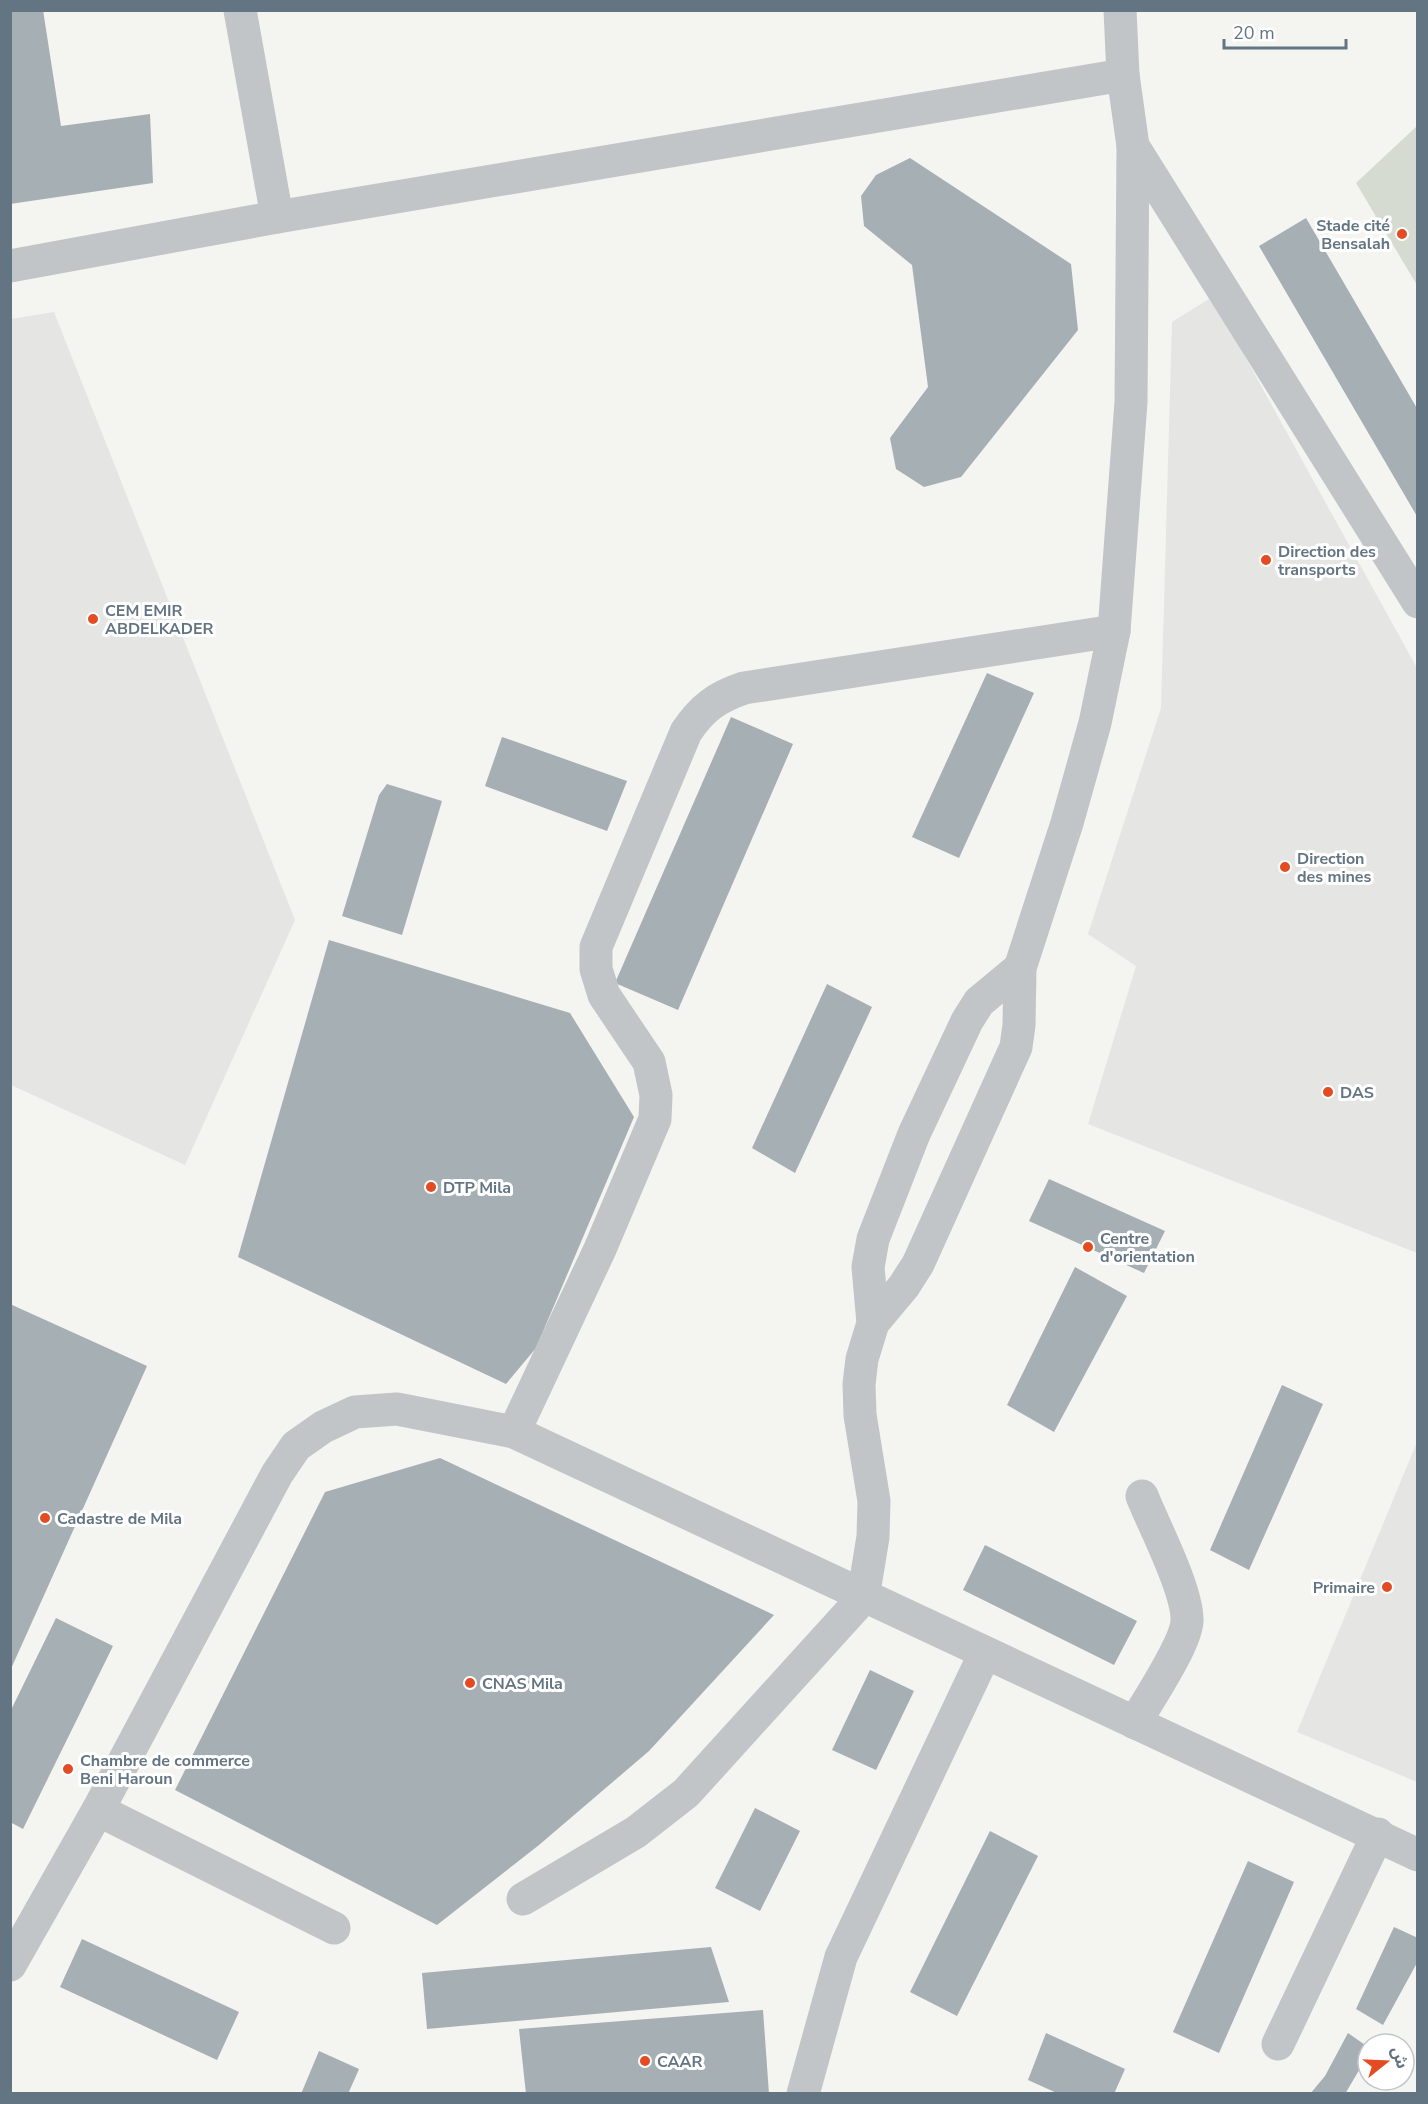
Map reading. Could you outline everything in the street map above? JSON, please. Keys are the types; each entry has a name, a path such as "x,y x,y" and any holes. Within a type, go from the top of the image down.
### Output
{"street":[{"path":"240,10 277,216"},
{"path":"873,1323 904,1286 918,1264 1016,1047 1019,1025 1020,968 1067,823 1092,734 1114,631 1131,402 1133,146 1123,75 1120,10"},
{"path":"10,266 277,216 1123,75"},
{"path":"1133,146 1418,602"},
{"path":"514,1432 600,1249 655,1119 656,1095 649,1062 604,996 596,969 596,947 686,732 696,718 720,696 744,688 1114,631"},
{"path":"523,1899 636,1832 686,1793 863,1598 873,1537 874,1501 860,1415 859,1384 862,1359 873,1323 868,1267 873,1239 914,1134 967,1021 979,1002 1020,968"},
{"path":"10,1965 98,1810 277,1474 296,1446 323,1427 355,1412 397,1408 514,1432 863,1598 1378,1834 1418,1855"},
{"path":"1135,1723 1182,1640 1187,1622 1184,1600 1142,1496"},
{"path":"803,2094 841,1957 985,1653"},
{"path":"98,1810 334,1928"},
{"path":"1278,2044 1378,1834"}],"shaded area":[{"name":"Stade cité Bensalah","path":"1417,126 1417,285 1356,183"},
{"path":"1212,297 1417,668 1417,1253 1088,1124 1136,966 1088,934 1161,708 1172,322"},
{"name":"CEM EMIR ABDELKADER","path":"54,312 295,920 185,1165 11,1085 11,319"},
{"name":"Primaire","path":"1417,1442 1417,1782 1297,1732"}],"building":[{"path":"10,10 43,10 61,126 150,114 153,183 10,204"},
{"path":"910,158 1071,264 1078,330 961,477 924,487 896,469 890,438 928,387 912,265 864,226 861,196 876,175"},
{"path":"1306,218 1418,410 1418,518 1259,246"},
{"path":"987,673 1034,693 959,858 912,837"},
{"path":"731,717 793,744 678,1010 615,983"},
{"path":"502,737 627,781 607,831 485,786"},
{"path":"387,784 442,801 402,935 342,916 379,795"},
{"name":"DTP Mila","path":"329,940 570,1013 634,1117 536,1348 506,1384 238,1257"},
{"path":"827,984 872,1007 795,1173 752,1148"},
{"path":"1049,1179 1165,1231 1144,1273 1029,1221"},
{"path":"1075,1267 1127,1296 1054,1432 1007,1405"},
{"name":"Cadastre de Mila","path":"10,1304 147,1366 10,1671"},
{"path":"1282,1385 1323,1404 1249,1570 1210,1550"},
{"name":"CNAS Mila","path":"440,1458 774,1615 649,1751 539,1845 437,1925 175,1790 325,1492"},
{"path":"985,1545 1137,1621 1114,1665 963,1590"},
{"path":"56,1618 113,1646 23,1829 10,1822 10,1712"},
{"path":"870,1670 914,1691 876,1770 832,1750"},
{"path":"755,1808 800,1831 760,1911 715,1888"},
{"path":"990,1831 1038,1856 957,2016 910,1992"},
{"path":"1248,1861 1294,1882 1219,2053 1173,2032"},
{"path":"1394,1927 1418,1938 1418,1961 1383,2025 1356,2009"},
{"path":"82,1939 239,2012 217,2060 60,1987"},
{"path":"711,1947 729,2002 427,2029 422,1973"},
{"name":"CAAR","path":"763,2010 769,2094 526,2094 519,2029"},
{"path":"1046,2033 1125,2069 1114,2094 1059,2094 1028,2080"},
{"path":"1348,2033 1356,2039 1356,2075 1345,2094 1310,2094 1325,2076"},
{"path":"319,2051 359,2069 348,2094 301,2094"}],"place":[{"name":"Stade cité Bensalah","path":"1402,234"},
{"name":"Direction des transports","path":"1266,560"},
{"name":"CEM EMIR ABDELKADER","path":"93,619"},
{"name":"Direction des mines","path":"1285,867"},
{"name":"DAS","path":"1328,1092"},
{"name":"DTP Mila","path":"431,1187"},
{"name":"Centre d'orientation","path":"1088,1247"},
{"name":"Cadastre de Mila","path":"45,1518"},
{"name":"Primaire","path":"1387,1587"},
{"name":"CNAS Mila","path":"470,1683"},
{"name":"Chambre de commerce Beni Haroun","path":"68,1769"},
{"name":"CAAR","path":"645,2061"}]}
